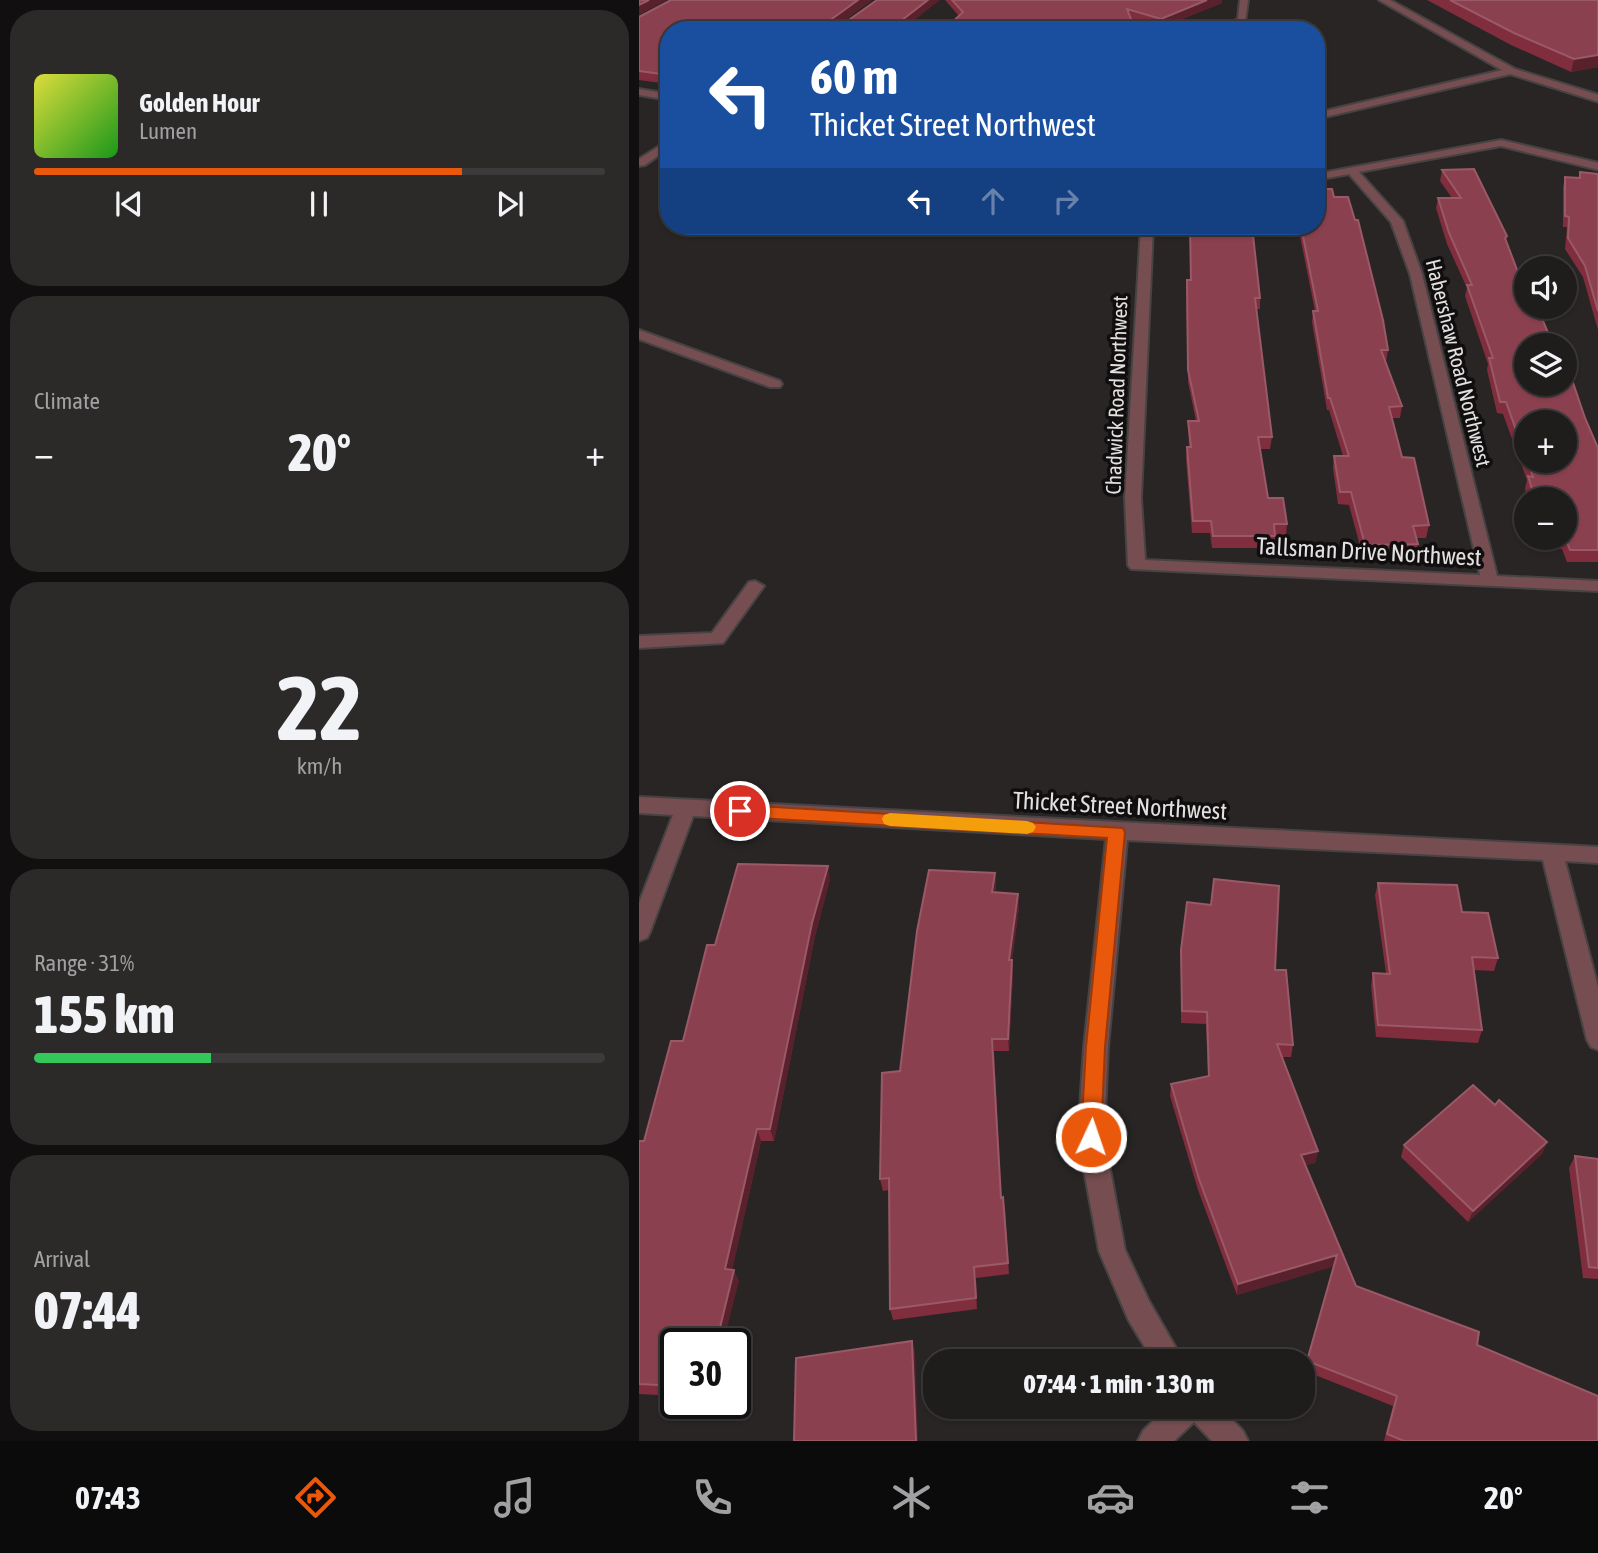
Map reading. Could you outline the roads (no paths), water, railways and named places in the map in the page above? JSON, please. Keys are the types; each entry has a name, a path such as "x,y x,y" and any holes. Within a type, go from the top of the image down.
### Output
{"street":[{"path":"1239,21 1242,20 1244,0"},
{"path":"1383,0 1511,71 1598,99"},
{"path":"1325,114 1511,71"},
{"path":"639,92 660,96"},
{"path":"1325,176 1501,143 1598,167"},
{"path":"641,163 660,149"},
{"name":"Habershaw Road Northwest","path":"1352,171 1397,221 1416,274 1490,582"},
{"name":"Chadwick Road Northwest","path":"1137,565 1134,498 1148,235"},
{"path":"639,334 775,384"},
{"name":"Tallsman Drive Northwest","path":"1137,565 1598,586"},
{"path":"639,642 717,639 756,586"},
{"name":"Thicket Street Northwest","path":"639,805 1598,855"},
{"path":"639,932 686,808"},
{"path":"1117,832 1096,1047 1091,1137 1112,1251 1139,1311 1162,1349"},
{"path":"1552,853 1598,1040"},
{"path":"1153,1441 1176,1419"},
{"path":"1212,1419 1233,1441"}]}
